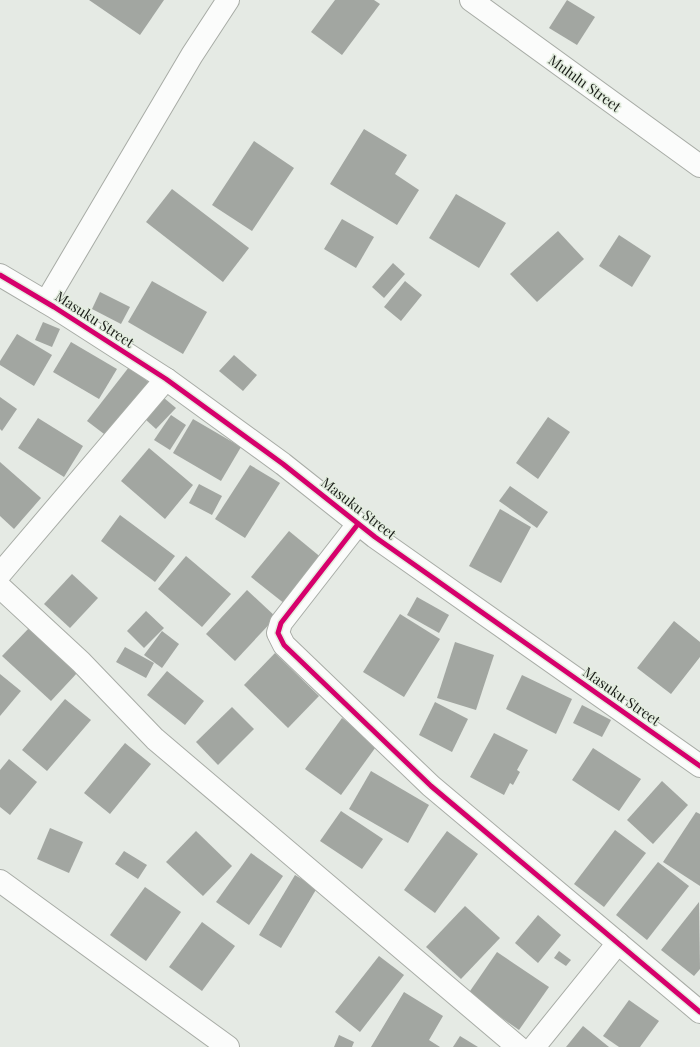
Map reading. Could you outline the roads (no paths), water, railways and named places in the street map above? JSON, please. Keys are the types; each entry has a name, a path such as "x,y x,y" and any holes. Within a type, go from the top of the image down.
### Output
{"street":[{"path":"46,302 192,54 228,0"},
{"name":"Mululu Street","path":"471,0 700,166"},
{"name":"Masuku Street","path":"0,275 46,302 166,379 283,464 388,546 700,766"},
{"path":"0,574 166,379"},
{"path":"358,524 281,623 278,634 284,645 431,786 700,1012"},
{"path":"0,586 81,662 155,739 518,1047"},
{"path":"0,880 228,1047"},
{"path":"534,1047 618,943"}]}
